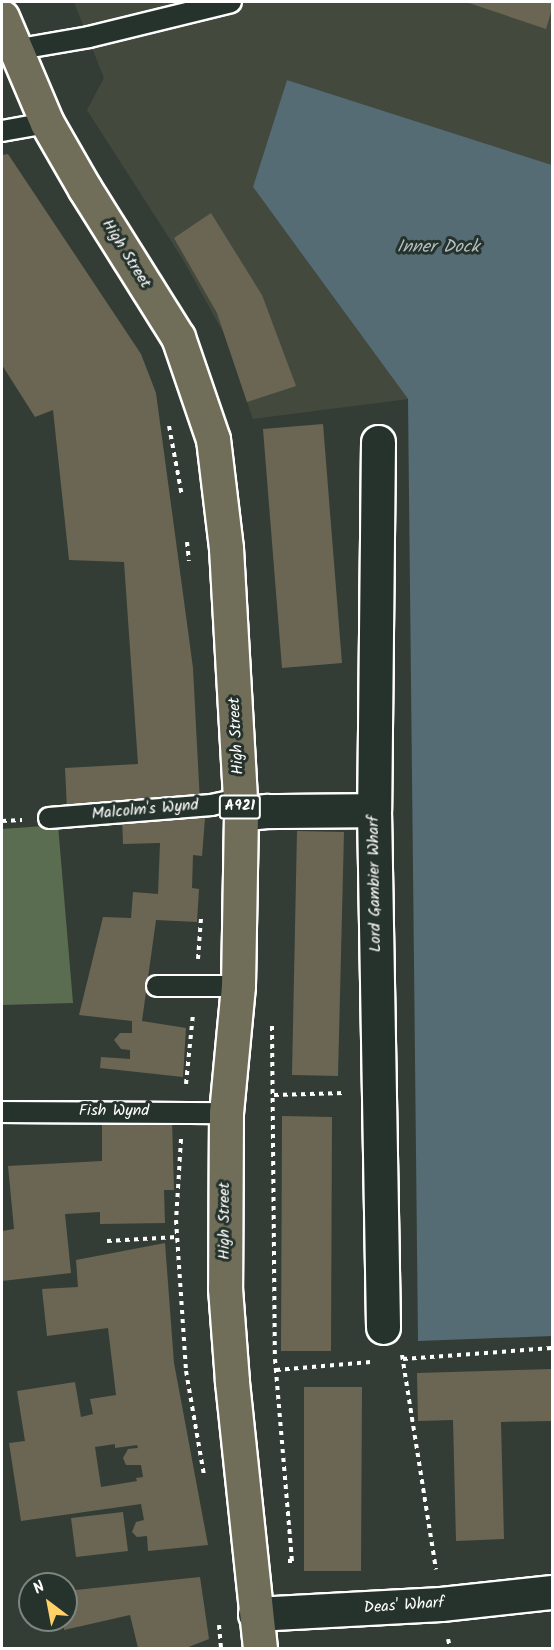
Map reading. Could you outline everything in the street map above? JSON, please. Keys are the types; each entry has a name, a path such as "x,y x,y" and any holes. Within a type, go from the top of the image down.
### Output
{"main road":[{"name":"High Street","path":"2,17 14,50 47,123 85,189 178,337 213,439 226,548 241,807 238,986 226,1113 225,1288 255,1614"},
{"name":"A921","path":"254,1648 255,1614"},
{"name":"A921","path":"255,1614 260,1648"}],"street":[{"name":"Lord Gambier Wharf","path":"378,442 374,810 383,1327"},
{"path":"241,807 267,811 374,810"},
{"name":"Deas' Wharf","path":"255,1614 441,1604 552,1592"}],"lane":[{"path":"14,50 89,37 231,2"},
{"path":"2,131 47,123"},
{"name":"Malcolm's Wynd","path":"49,818 211,805 241,807"},
{"path":"156,986 238,986"},
{"name":"Fish Wynd","path":"2,1112 183,1110 226,1113"}],"path":[{"path":"168,422 182,498"},
{"path":"186,532 189,568"},
{"path":"202,907 183,1110 177,1237 186,1371 206,1487"},
{"path":"274,1095 379,1092"},
{"path":"107,1241 177,1237"},
{"path":"383,1327 405,1359 441,1604"},
{"path":"393,1360 552,1348"},
{"path":"276,1370 381,1361"},
{"path":"219,1614 221,1648"}],"shaded area":[{"path":"74,2 552,2 552,165 287,80 253,187 408,399 253,419 223,332 182,258 87,110 104,78"}],"green space":[{"path":"58,825 73,1003 2,1005 2,829"}],"water":[{"name":"Inner Dock","path":"287,80 552,165 552,1336 418,1341 408,399 253,187"}],"building":[{"path":"466,2 552,2 552,9 546,29"},
{"path":"8,154 141,354 156,393 193,668 200,803 67,809 65,768 138,764 124,562 69,560 53,410 35,417 2,365 2,155"},
{"path":"211,213 262,295 296,386 247,402 217,313 174,238"},
{"path":"323,424 342,663 282,668 263,429"},
{"path":"122,817 205,818 202,856 193,855 192,888 199,889 197,922 156,920 142,1021 186,1028 183,1077 100,1068 101,1057 130,1059 130,1050 121,1049 114,1040 120,1033 132,1033 132,1021 79,1015 103,917 131,918 133,892 158,894 160,843 123,844"},
{"path":"297,831 344,832 338,1076 292,1075"},
{"path":"282,1116 332,1117 331,1351 281,1351"},
{"path":"172,1120 174,1190 164,1190 165,1223 100,1224 100,1212 65,1214 71,1273 2,1281 2,1231 14,1229 8,1166 102,1161 102,1124"},
{"path":"165,1243 174,1363 208,1545 148,1551 147,1536 137,1537 132,1532 136,1522 144,1520 141,1504 21,1521 9,1443 25,1441 17,1391 75,1382 81,1417 93,1414 90,1399 116,1395 108,1328 47,1336 42,1289 78,1287 76,1260","holes":["115,1444 115,1448 137,1445 138,1448 128,1449 123,1458 126,1465 141,1465 143,1477 136,1478 137,1481 101,1487 95,1447"]},
{"path":"552,1369 552,1421 501,1422 504,1539 456,1541 453,1420 418,1421 417,1373"},
{"path":"304,1387 362,1387 361,1571 304,1571"},
{"path":"123,1512 128,1551 76,1557 71,1518"},
{"path":"200,1577 209,1639 186,1648 138,1648 130,1615 78,1627 78,1590"}]}
